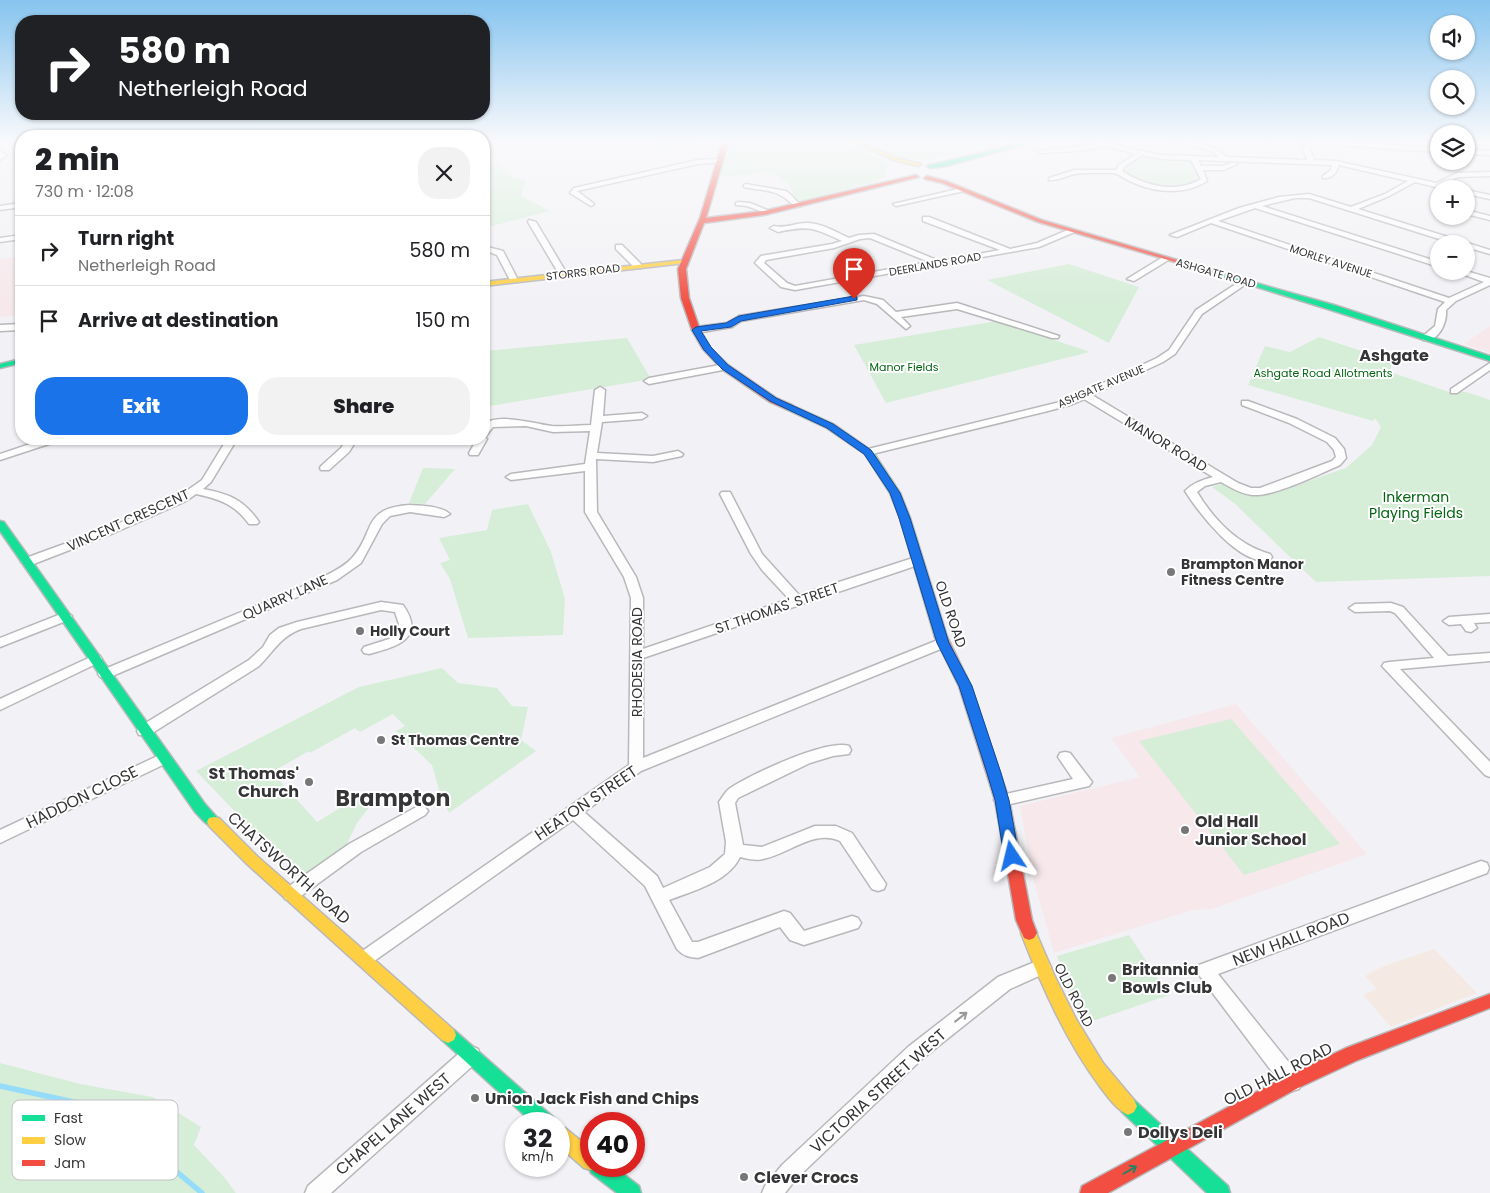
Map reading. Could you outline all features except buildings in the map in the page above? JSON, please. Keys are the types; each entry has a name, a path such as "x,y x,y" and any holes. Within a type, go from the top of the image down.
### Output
{"main road":[{"name":"OLD ROAD","path":"709,196 700,225 683,262 682,269 685,298 696,330 707,349 725,367 773,400 830,426 868,452 895,493 943,643 965,686 1002,800 1024,920 1042,967 1090,1059 1122,1100 1221,1193"},
{"path":"700,225 826,200 836,196"},
{"name":"ASHGATE ROAD","path":"976,196 1073,231 1245,282 1490,359"},
{"name":"STORRS ROAD","path":"490,283 683,262"},
{"path":"0,366 15,363"},
{"name":"CHATSWORTH ROAD","path":"0,524 200,808 291,894 535,1112"},
{"name":"OLD HALL ROAD","path":"1089,1193 1292,1082 1352,1054 1490,1001"},
{"path":"570,1143 580,1151"},
{"path":"612,1177 632,1193"}],"street":[{"path":"578,196 592,204"},
{"path":"787,196 796,206"},
{"path":"896,204 935,196"},
{"path":"1174,234 1289,196"},
{"path":"1306,196 1436,235"},
{"path":"1352,209 1385,196"},
{"path":"738,204 748,204 768,212"},
{"path":"0,208 15,206"},
{"path":"1256,206 1430,262"},
{"path":"1475,214 1490,218"},
{"path":"926,219 1009,252"},
{"name":"MORLEY AVENUE","path":"1212,221 1450,301"},
{"path":"532,222 563,274"},
{"path":"774,228 778,230 801,224 813,224 847,240 871,236 937,264"},
{"name":"DEERLANDS ROAD","path":"847,240 834,246 764,258 760,263 784,285 795,288 1009,252 1039,245 1073,231"},
{"path":"0,240 15,238"},
{"path":"619,247 638,266"},
{"path":"1475,247 1490,252"},
{"path":"490,250 500,253 514,280"},
{"path":"1131,279 1166,259"},
{"path":"1475,277 1490,282"},
{"name":"ASHGATE AVENUE","path":"868,452 1044,409 1085,395 1160,360 1172,352 1199,312 1208,304 1245,282"},
{"path":"1426,338 1434,334 1443,321 1442,309 1450,301 1490,282"},
{"path":"696,330 729,325 739,319 854,299 872,299 880,302 906,326"},
{"path":"894,315 957,306 1055,336"},
{"path":"0,328 15,327"},
{"path":"1454,391 1490,366"},
{"path":"649,381 725,367"},
{"name":"RHODESIA ROAD","path":"600,390 591,461 592,512 630,577 637,598 636,767"},
{"name":"MANOR ROAD","path":"1085,395 1221,478 1248,491 1254,492 1280,484 1336,463 1341,458 1339,449 1331,440 1294,421 1246,403"},
{"path":"490,425 526,423 553,429 642,416"},
{"path":"0,457 36,445"},
{"name":"VINCENT CRESCENT","path":"28,562 112,530 182,499 206,482 228,445"},
{"path":"325,468 348,445"},
{"path":"474,454 479,445"},
{"path":"511,477 591,461 653,459 678,454"},
{"path":"1221,478 1201,484 1190,491 1198,504 1220,529 1250,556 1266,557"},
{"path":"195,491 218,496 242,506 254,522"},
{"path":"726,494 750,542 763,563 797,600"},
{"name":"QUARRY LANE","path":"105,674 317,584 343,571 357,560 381,518 394,510 405,508 444,514"},
{"name":"ST THOMAS' STREET","path":"637,655 917,561"},
{"path":"144,731 254,663 284,631 297,626 381,606 399,608 403,613 406,631 404,636 396,641 369,650"},
{"path":"1364,611 1390,607 1399,610 1445,661"},
{"path":"0,643 66,616"},
{"path":"1449,620 1468,624 1490,618"},
{"name":"HEATON STREET","path":"364,959 636,767 943,643"},
{"path":"1490,657 1389,666 1490,771"},
{"path":"0,705 95,659"},
{"path":"660,896 711,874 731,862 735,850 727,802 733,794 804,760 836,749 844,750"},
{"path":"1002,800 1084,782 1065,757"},
{"name":"HADDON CLOSE","path":"0,837 164,758"},
{"path":"291,894 355,848 420,811"},
{"path":"573,811 646,876 660,896 683,944 688,949 698,950 784,918 796,935 804,938 852,923"},
{"path":"735,850 762,853 821,831 839,832 846,837 878,884"},
{"name":"NEW HALL ROAD","path":"1292,1082 1206,971 1481,868"},
{"name":"VICTORIA STREET WEST","path":"772,1193 789,1172 915,1053 1004,983 1042,967"},
{"name":"CHAPEL LANE WEST","path":"315,1193 471,1055"}],"shaded area":[{"path":"15,257 15,316 0,317 0,259"},
{"path":"1490,326 1490,353 1464,344"},
{"name":"Old Hall Junior School","path":"1236,704 1367,854 1212,909 1193,910 1054,953 1032,874 1020,806 1140,777 1111,738"},
{"path":"1434,949 1477,993 1391,1027 1363,995 1377,989 1365,976 1384,966"}],"green space":[{"path":"490,196 521,196 550,211 490,226"},
{"path":"794,196 821,196 797,202"},
{"path":"1069,264 1139,287 1109,343 987,280"},
{"name":"Manor Fields","path":"997,321 1090,352 886,403 854,345"},
{"name":"Inkerman Playing Fields","path":"1319,337 1392,361 1390,372 1449,392 1466,392 1490,400 1490,576 1316,582 1234,503 1212,487 1222,484 1250,495 1285,489 1346,468 1372,445 1381,427 1375,418 1373,421 1248,385 1265,346 1290,352"},
{"path":"627,338 651,379 490,406 490,350"},
{"path":"423,468 455,469 425,504 409,503"},
{"path":"528,504 551,552 565,599 563,635 468,638 450,579 440,563 450,560 439,538 487,530 492,510"},
{"path":"442,668 458,683 497,688 512,706 528,707 521,740 536,751 449,813 440,793 432,765 396,731 405,726 393,714 360,732 355,728 310,753 309,751 272,772 317,822 360,796 370,806 357,823 342,854 306,877 247,824 196,771 359,687"},
{"path":"1231,719 1340,844 1244,875 1139,741"},
{"name":"Britannia Bowls Club","path":"1129,935 1169,995 1090,1022 1071,992 1057,956"},
{"path":"0,1063 80,1084 153,1097 158,1100 12,1100 12,1180 178,1180 178,1113 201,1127 194,1145 224,1177 236,1193 0,1193"}],"waterway":[{"path":"0,1086 64,1100"},
{"path":"178,1173 202,1193"}],"traffic: fast":[{"path":"1194,266 1331,307 1490,359"},
{"path":"0,366 15,362"},
{"path":"789,407 830,426 868,452 895,493 905,518 941,637"},
{"path":"0,524 200,808 214,822"},
{"path":"448,1035 535,1112"},
{"path":"1128,1106 1221,1193"},
{"path":"612,1177 632,1193"}],"traffic: slow":[{"path":"490,283 683,262"},
{"path":"214,822 252,860 448,1035"},
{"path":"1029,933 1047,978 1083,1047 1112,1089 1128,1106"},
{"path":"570,1143 580,1152"}],"traffic: jam":[{"path":"710,196 703,218 682,269 685,298 696,330 707,349 725,367 773,400 789,407"},
{"path":"701,221 764,213 834,196"},
{"path":"978,196 1040,221 1194,266"},
{"path":"941,637 965,686 1002,800 1024,920 1029,933"},
{"path":"1089,1193 1292,1082 1352,1054 1490,1001"}],"place":[{"name":"Brampton Manor Fitness Centre","path":"1171,572"},
{"name":"Holly Court","path":"360,631"},
{"name":"St Thomas Centre","path":"381,740"},
{"name":"St Thomas' Church","path":"309,782"},
{"name":"Old Hall Junior School","path":"1185,830"},
{"name":"Britannia Bowls Club","path":"1112,978"},
{"name":"Union Jack Fish and Chips","path":"475,1098"},
{"name":"Dollys Deli","path":"1128,1132"},
{"name":"Clever Crocs","path":"744,1177"}],"district":[{"name":"Ashgate","path":"1394,355"},
{"name":"Brampton","path":"393,798"}],"route":[{"path":"854,299 739,319 729,325 696,330 707,349 725,367 773,400 830,426 868,452 895,493 905,518 943,643 965,686 994,773 1002,800 1012,856"}],"park label":[{"name":"Ashgate Road Allotments","path":"1323,373"}]}
